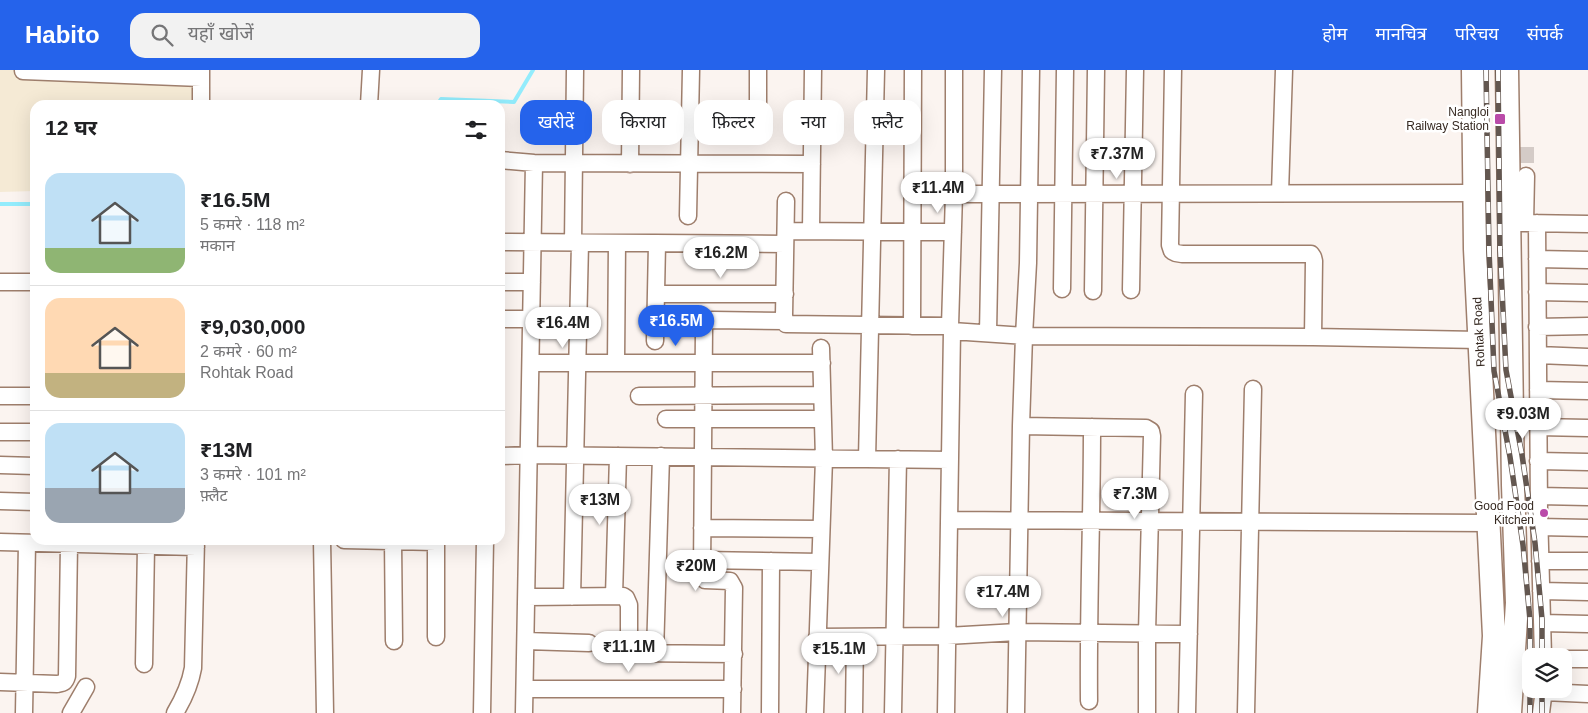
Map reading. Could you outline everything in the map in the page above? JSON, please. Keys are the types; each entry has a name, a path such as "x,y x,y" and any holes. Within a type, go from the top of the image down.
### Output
{"highway":[{"name":"Rohtak Road","path":"1473,70 1475,249 1494,636 1489,713"},
{"path":"1507,70 1524,223 1513,485 1517,603 1510,713"}],"street":[{"path":"369,100 371,70"},
{"path":"572,597 578,363 574,163 576,70"},
{"path":"630,164 631,70"},
{"path":"688,216 691,70"},
{"path":"758,70 758,100"},
{"path":"811,230 813,70"},
{"path":"867,459 876,70"},
{"path":"912,326 913,70"},
{"path":"946,713 954,194 954,70"},
{"path":"988,333 993,70"},
{"path":"1016,713 1021,426 1028,264 1031,70"},
{"path":"1062,289 1065,70"},
{"path":"1093,291 1096,70"},
{"path":"1131,290 1135,70"},
{"path":"1173,70 1170,245 1172,251 1176,253 1306,253 1313,257 1312,337"},
{"path":"1280,194 1284,70"},
{"path":"23,71 201,74 200,100"},
{"path":"505,160 534,163 812,164"},
{"path":"524,713 534,163"},
{"path":"1526,176 1524,223 1537,259 1538,461 1543,648"},
{"path":"954,194 1474,193"},
{"path":"784,321 786,201"},
{"path":"1524,223 1588,224"},
{"path":"505,242 657,244 786,238 811,230 953,232"},
{"path":"616,363 617,243"},
{"path":"656,341 657,244"},
{"path":"1537,259 1588,260"},
{"path":"0,282 30,282"},
{"path":"505,282 532,282"},
{"path":"1537,292 1588,293"},
{"path":"656,294 785,294"},
{"path":"505,319 532,319"},
{"path":"732,713 734,588 730,581 705,580 702,578 704,328 706,322 712,320 784,321 789,325 912,326 1024,336 1312,337 1480,340"},
{"path":"1538,326 1588,326"},
{"path":"1538,355 1588,357"},
{"path":"531,363 704,363 822,356 824,459 815,713"},
{"path":"1246,713 1253,389"},
{"path":"1538,390 1588,391"},
{"path":"1187,713 1194,394"},
{"path":"640,396 822,395"},
{"path":"0,396 30,396"},
{"path":"666,420 823,419"},
{"path":"1021,426 1146,428 1151,431 1147,713"},
{"path":"1538,427 1588,428"},
{"path":"1089,700 1088,633 1092,521 1092,428"},
{"path":"0,432 30,432"},
{"path":"505,456 529,454 950,460"},
{"path":"614,596 618,456"},
{"path":"655,653 661,456"},
{"path":"893,713 898,459"},
{"path":"1538,461 1588,462"},
{"path":"0,465 30,466"},
{"path":"1539,496 1588,497"},
{"path":"0,501 30,502"},
{"path":"948,520 1489,523"},
{"path":"1539,527 1588,528"},
{"path":"702,528 821,529"},
{"path":"0,542 30,543"},
{"path":"24,713 27,543"},
{"path":"0,682 63,683 68,676 69,545"},
{"path":"137,545 171,545"},
{"path":"175,713 185,696 193,668 196,545"},
{"path":"322,545 325,713"},
{"path":"393,545 394,642"},
{"path":"436,545 436,637"},
{"path":"482,713 485,545"},
{"path":"144,664 146,546"},
{"path":"701,560 820,562"},
{"path":"770,713 771,561"},
{"path":"1540,561 1588,561"},
{"path":"1541,591 1588,592"},
{"path":"527,597 623,596 628,601 630,650 634,653 734,654"},
{"path":"1542,623 1588,624"},
{"path":"817,637 947,636 1017,632 1189,634"},
{"path":"854,713 855,637"},
{"path":"526,641 589,642"},
{"path":"1572,659 1588,659"},
{"path":"71,713 86,688"},
{"path":"525,689 733,689"},
{"path":"1572,693 1588,694"},
{"path":"1542,713 1543,698"}],"shaded area":[{"path":"0,70 194,70 194,100 30,100 30,191 0,192"}],"waterway":[{"path":"505,102 514,102 533,70"},
{"path":"440,100 465,100"},
{"path":"0,204 30,204"}],"tunnel":[{"path":"1526,147 1526,176"}],"railway":[{"path":"1486,70 1489,250 1494,371 1510,457 1523,545 1530,620 1530,713"},
{"path":"1498,70 1500,250 1506,370 1522,455 1535,543 1542,619 1542,648"},
{"path":"1542,698 1542,713"}],"place":[{"name":"Nangloi Railway Station","path":"1500,119"},
{"name":"Good Food Kitchen","path":"1544,513"}]}
